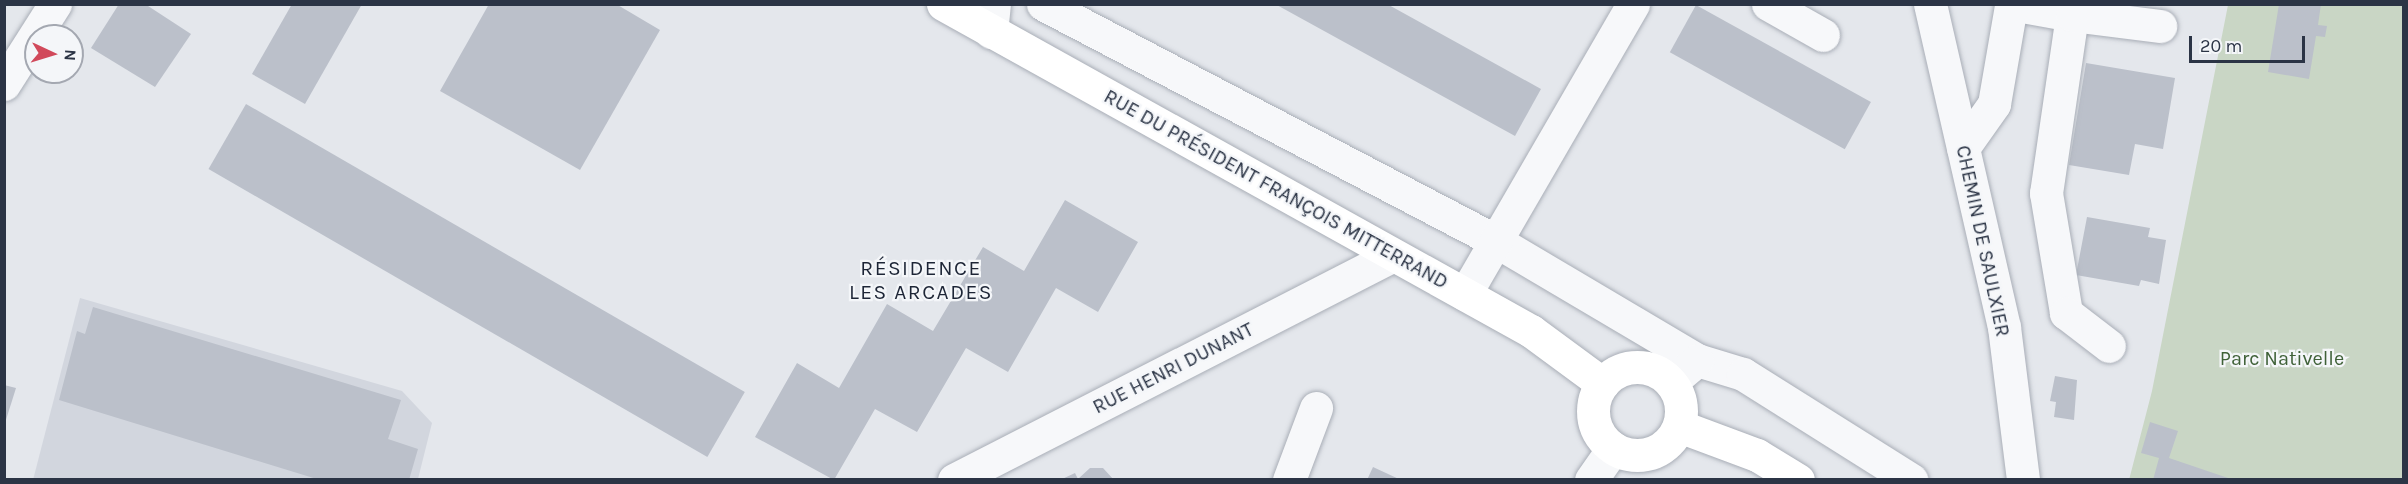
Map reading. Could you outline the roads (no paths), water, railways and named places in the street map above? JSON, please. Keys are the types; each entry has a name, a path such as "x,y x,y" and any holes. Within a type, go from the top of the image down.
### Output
{"main road":[{"name":"RUE DU PRÉSIDENT FRANÇOIS MITTERRAND","path":"943,4 992,18 1392,255 1531,331 1603,384"},
{"path":"1637,366 1671,382 1682,411 1679,426 1652,453 1613,448 1595,425 1595,397 1603,384 1637,366"},
{"path":"1679,426 1757,454 1798,480"}],"street":[{"path":"4,84 55,4"},
{"path":"1043,4 1496,242 1697,360 1743,374 1911,480"},
{"path":"1465,294 1633,4"},
{"path":"1768,4 1823,35"},
{"name":"CHEMIN DE SAULXIER","path":"1930,4 2004,327 2023,480"},
{"path":"1963,148 1994,104 2011,5 2160,26"},
{"path":"2072,15 2046,193 2066,314 2109,346"},
{"name":"RUE HENRI DUNANT","path":"954,480 1392,255"},
{"path":"1671,382 1697,360"},
{"path":"1289,480 1317,408"},
{"path":"1591,480 1613,448"}],"district":[{"name":"RÉSIDENCE LES ARCADES","path":"921,280"}],"park label":[{"name":"Parc Nativelle","path":"2282,358"}]}
